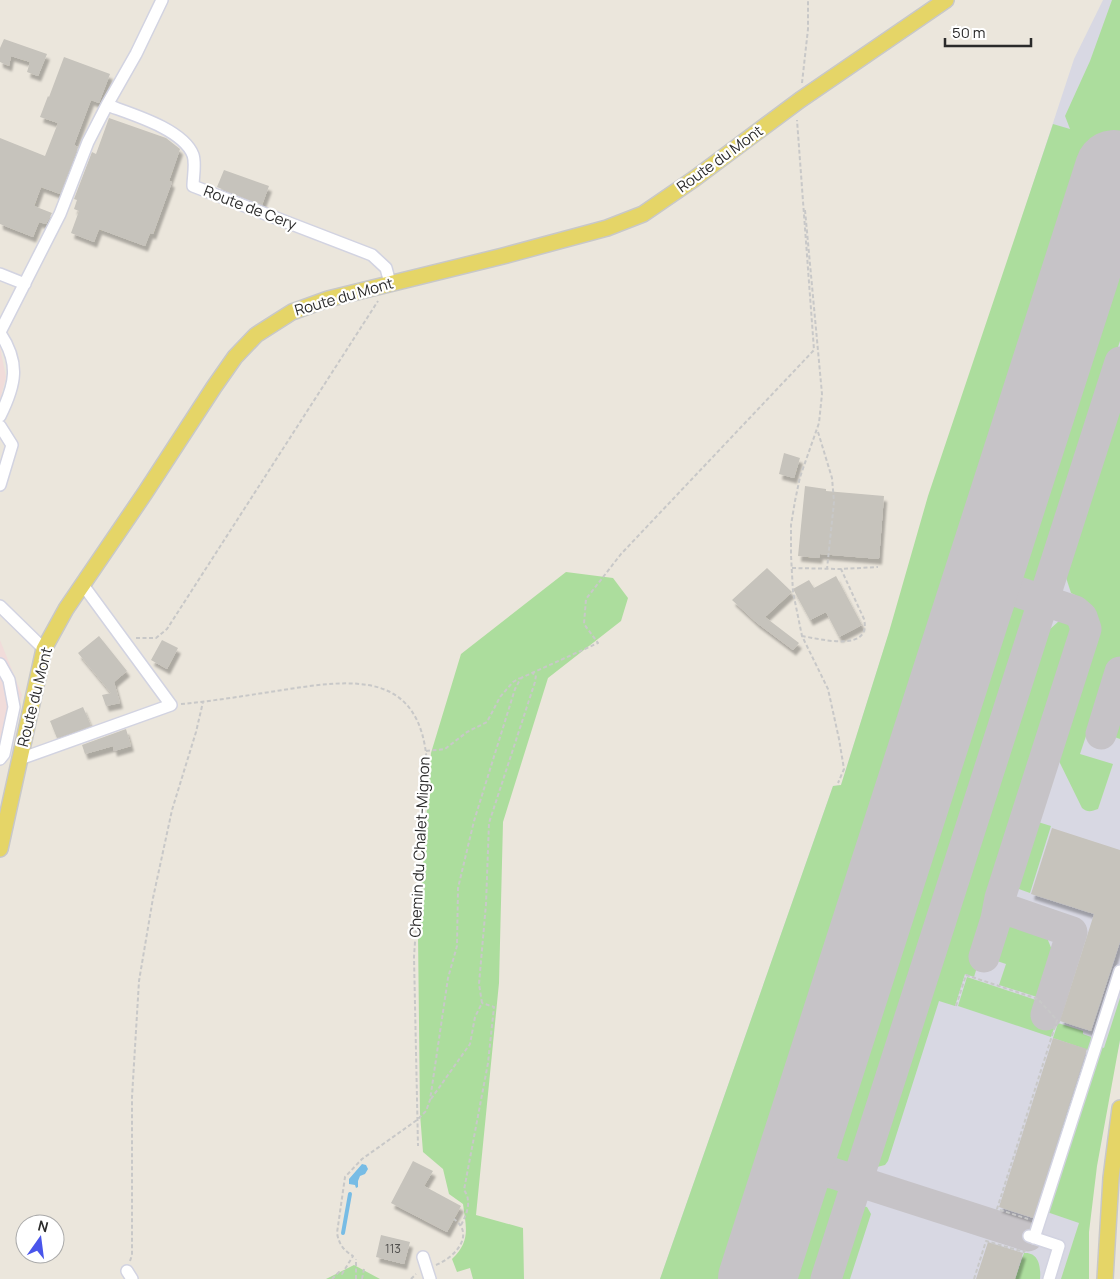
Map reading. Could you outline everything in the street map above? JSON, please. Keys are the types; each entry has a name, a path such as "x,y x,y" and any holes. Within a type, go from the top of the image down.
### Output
{"main road":[{"name":"Route du Mont","path":"0,849 44,650 66,609 214,387 245,346 268,326 292,312 328,299 513,254 607,228 633,218 658,205 800,100 946,0"},
{"path":"1105,1279 1111,1178 1120,1108"}],"street":[{"path":"0,416 10,394 15,374 10,348 0,332 60,214 87,146 107,105 136,54 162,0"},
{"name":"Route de Cery","path":"107,105 149,120 184,140 194,156 192,186 372,255 386,268 388,284"},
{"path":"0,274 25,284"},
{"path":"0,426 12,445 0,485"},
{"path":"20,759 171,705 83,585"},
{"path":"0,606 44,650"},
{"path":"0,664 9,680 14,706 4,754 0,759"},
{"path":"1048,1279 1059,1246 1031,1237 1039,1223 1120,971"},
{"path":"423,1257 430,1279"}],"path":[{"path":"800,100 808,29 808,0"},
{"path":"426,751 445,749 466,732 487,722 500,697 513,682 598,642 584,624 586,599 621,554 814,350 796,116 822,403 817,430 800,476 791,525 790,555 793,592 802,636 828,689 839,739 844,769 838,783"},
{"path":"116,630 138,638 156,638 167,629 388,284"},
{"path":"817,430 832,478 834,502 827,568"},
{"path":"792,568 841,569 878,567"},
{"path":"802,636 841,642 854,640 863,634 866,624 864,618 841,569"},
{"path":"430,1100 470,1044 475,1017 482,1004 479,984 486,904 489,823 535,682 536,675 532,673"},
{"path":"332,1279 339,1272 342,1274 353,1256 344,1250 337,1233 345,1177 362,1158 417,1120 426,1111 430,1100 448,978 457,946 458,888 474,821 489,770 515,689 521,678"},
{"name":"Chemin du Chalet-Mignon","path":"171,705 322,684 355,682 392,693 401,699 420,724 427,764 414,957 418,1146"},
{"path":"129,1275 132,1255 132,1097 139,981 153,898 172,810 196,732 203,702"},
{"path":"956,1006 966,975 1038,999 1057,1020 997,1209 1039,1223"},
{"path":"440,1264 457,1251 463,1235 461,1224 466,1215 468,1203 468,1195 464,1190 488,1063 494,1007 482,1004"},
{"path":"454,1219 461,1224"},
{"path":"974,1279 986,1241 1024,1252 1031,1237"},
{"path":"356,1259 356,1279"},
{"path":"362,1279 364,1269"},
{"path":"411,1279 419,1271"}],"shaded area":[{"path":"1103,0 1120,0 1120,1041 1092,1160 1082,1279 660,1279 833,786 841,785 970,376 1074,59"},
{"path":"0,347 6,377 0,400"},
{"path":"0,640 22,695 5,763 0,763"}],"green space":[{"path":"1112,0 1120,0 1120,169 1095,161 735,1279 660,1279 833,786 841,785 889,632 928,496 1053,124 1070,129 1065,116 1090,61"},
{"path":"1120,216 1120,341 1046,572 1041,579 1034,583 1028,585 1021,584 1015,581 1011,575 1009,559"},
{"path":"1120,383 1120,660 1096,733 1088,730 1080,754 1113,764 1098,809 1088,811 1082,808 1057,757 1097,633 1097,626 1087,604 1071,593 1062,565"},
{"path":"566,572 613,578 628,598 621,621 548,678 503,822 499,983 476,1215 523,1228 524,1279 473,1279 470,1268 457,1272 452,1259 465,1240 466,1227 463,1204 449,1194 443,1169 423,1152 420,1114 418,933 431,753 461,654"},
{"path":"1010,600 1023,605 1028,615 1028,625 858,1154 847,1165 834,1166 824,1158 822,1142 992,613 999,603"},
{"path":"1063,618 1071,621 1076,628 985,914 992,917 974,977 965,974 955,1006 939,1001 888,1161 885,1165 877,1167 873,1164 872,1156 1038,640"},
{"path":"1120,687 1120,739 1109,735 1106,729"},
{"path":"1038,822 1051,826 1030,893 1016,888 1014,885 1033,824"},
{"path":"1001,919 1045,933 1052,950 1037,997 999,985 1006,964 988,958"},
{"path":"967,977 1036,1000 1033,1011 1057,1020 1051,1037 958,1006"},
{"path":"1120,998 1120,1040 1097,1166 1089,1232 1089,1279 1061,1279 1079,1223 1047,1212 1099,1046 1104,1048"},
{"path":"1058,1023 1083,1031 1083,1034 1091,1037 1092,1043 1063,1134 1062,1129 1088,1050 1053,1038"},
{"path":"824,1180 837,1185 843,1199 818,1279 778,1279 806,1193 812,1183"},
{"path":"860,1206 867,1207 871,1214 850,1279 832,1279 854,1211"},
{"path":"1024,1253 1033,1255 1038,1261 1040,1279 1015,1279"},
{"path":"354,1265 380,1279 326,1279"}],"water":[{"path":"362,1164 366,1165 368,1169 365,1174 360,1176 358,1187 356,1188 355,1185 349,1184 349,1179"}],"building":[{"path":"4,39 47,54 38,76 27,72 30,62 11,56 9,66 0,62 0,48"},
{"path":"64,57 110,74 99,103 91,100 74,145 78,147 60,194 41,187 34,206 52,213 46,224 39,222 33,237 0,224 0,138 45,156 58,123 40,117"},
{"path":"109,118 166,138 180,149 169,181 172,182 153,234 150,233 145,246 99,229 94,242 71,233 79,211 74,209 77,200 74,199 92,152 96,154"},
{"path":"224,170 269,186 262,205 217,187"},
{"path":"784,453 800,458 794,478 779,474"},
{"path":"805,486 826,489 826,491 884,496 879,559 820,554 819,558 798,556"},
{"path":"767,568 792,592 765,617 799,643 793,650 757,623 732,600"},
{"path":"836,576 862,625 839,637 826,612 810,620 793,589 809,580 814,588"},
{"path":"99,636 127,671 114,682 120,703 106,706 102,695 111,693 78,653"},
{"path":"162,640 178,648 167,669 151,660"},
{"path":"83,707 91,726 57,738 50,721"},
{"path":"126,729 131,746 114,751 113,746 85,754 82,745"},
{"path":"1052,828 1120,850 1120,942 1091,1031 1060,1021 1094,914 1031,894"},
{"path":"1053,1038 1087,1049 1033,1218 999,1207"},
{"path":"413,1161 433,1171 424,1186 461,1206 447,1232 391,1203"},
{"path":"381,1235 410,1242 404,1264 376,1257"},
{"path":"988,1242 1023,1253 1015,1279 976,1279"}],"waterway":[{"path":"343,1233 350,1194"}],"taxiway":[{"path":"1102,209 1109,197 1120,191"},
{"path":"826,1279 1120,362"},
{"path":"984,957 996,919 1000,898 1086,629 1082,617 1075,611 1009,589 1004,585 994,571 992,560 993,548"},
{"path":"972,613 978,602 986,595 996,590 1009,589"},
{"path":"1101,734 1120,672"},
{"path":"1000,898 1001,904 1008,910 1072,932 1046,1015"},
{"path":"806,1128 805,1141 809,1157 823,1170 1028,1236"},
{"path":"783,1199 791,1186 802,1177 815,1172 830,1173"}],"runway":[{"path":"757,1279 1114,169"}]}
